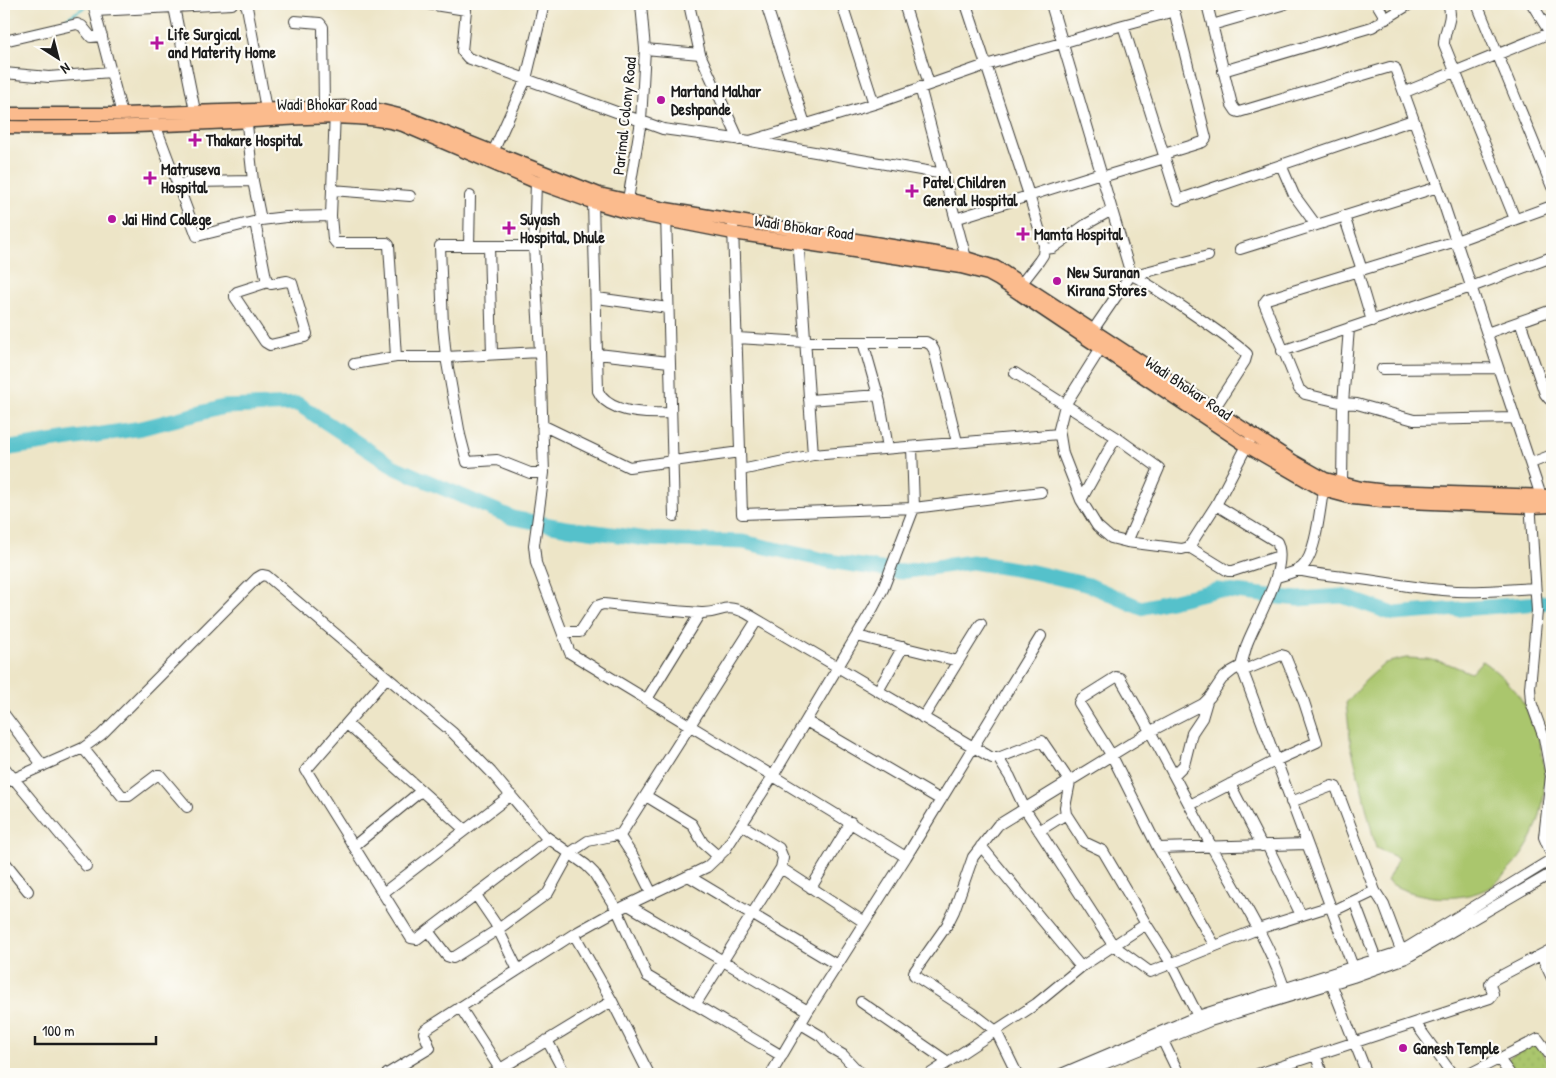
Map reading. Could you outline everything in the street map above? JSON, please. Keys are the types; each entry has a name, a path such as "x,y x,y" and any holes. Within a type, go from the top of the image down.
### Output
{"main road":[{"name":"Wadi Bhokar Road","path":"4,127 155,126 246,116 331,111 349,107 378,110 403,116 627,206"},
{"name":"Wadi Bhokar Road","path":"4,114 122,114 195,111 246,116 266,109 331,111 403,125 536,182 593,202 627,206 666,215 798,236 966,258 995,267 1019,287 1249,441 1324,484 1353,498 1382,501 1538,498"},
{"name":"Wadi Bhokar Road","path":"798,236 971,269 1019,287"},
{"name":"Wadi Bhokar Road","path":"1324,484 1342,484 1386,491 1538,498 1552,506"}],"street":[{"path":"122,114 94,7 174,7 232,4"},
{"path":"245,4 266,109"},
{"path":"428,4 466,7 462,51 468,58 663,129 944,174"},
{"path":"493,152 526,79 544,4"},
{"name":"Parimal Colony Road","path":"627,206 641,121 645,50 640,4"},
{"path":"689,4 700,54 744,141"},
{"path":"766,4 805,124"},
{"path":"842,4 874,104"},
{"path":"904,4 966,258"},
{"path":"966,4 1029,195 1044,249 1039,261 1019,287"},
{"path":"1051,4 1064,42 1132,275 1152,286 1247,354 1245,361 1210,415"},
{"path":"1157,4 1160,15"},
{"path":"1207,4 1233,109 1239,112 1390,67 1395,68 1438,187 1487,333 1530,463 1538,498 1537,611 1530,688 1531,702 1544,738 1551,776 1544,837 1552,858 1401,950 1353,967 1342,976"},
{"path":"1212,25 1285,4"},
{"path":"1377,4 1386,19"},
{"path":"1224,71 1365,30 1408,4"},
{"path":"1448,4 1451,13 1444,44 1515,219"},
{"path":"1405,92 1551,34 1532,4"},
{"path":"174,7 195,111"},
{"path":"1479,9 1552,187"},
{"path":"744,141 874,104 986,65 1064,42 1171,12 1175,14 1206,138 1203,142 1164,156 956,218"},
{"path":"295,21 320,23 324,27 331,111 331,216 333,239 336,243 388,243 390,246 396,357"},
{"path":"4,40 77,24 82,26 91,37 102,36"},
{"path":"1122,25 1178,200 1413,120"},
{"path":"645,50 700,54"},
{"path":"4,73 49,77 111,72"},
{"path":"151,113 197,236 258,221 286,217 331,216"},
{"path":"246,116 258,221 268,282"},
{"path":"1281,165 1294,195 1316,225"},
{"path":"177,185 192,182 253,181"},
{"path":"536,182 534,246 544,473 534,545 536,563 572,655 906,857"},
{"path":"1240,249 1438,187"},
{"path":"332,190 410,196"},
{"path":"469,246 470,196"},
{"path":"593,202 598,392 604,401 629,412 640,414 670,413"},
{"path":"1515,418 1414,420 1357,404 1344,403 1302,392 1282,351 1264,303 1265,301 1360,270 1456,241 1552,206"},
{"path":"1044,249 1054,248 1085,225 1112,210"},
{"path":"666,215 674,516"},
{"path":"1344,216 1360,270 1372,321"},
{"path":"733,226 742,514 914,508 1041,492"},
{"path":"798,236 813,455"},
{"path":"534,246 440,246 442,326 460,435 467,462 497,460 530,473 544,473"},
{"path":"489,246 492,354"},
{"path":"1090,334 1132,275 1208,256"},
{"path":"1282,351 1552,258"},
{"path":"287,281 292,283 307,334 304,337 268,344 235,297 237,292 268,282 270,284 287,281"},
{"path":"597,298 668,308"},
{"path":"1487,333 1552,310"},
{"path":"1520,321 1545,394 1549,399 1552,399"},
{"path":"1342,484 1344,403 1349,328"},
{"path":"737,338 806,342 926,342 934,350 957,442"},
{"path":"863,342 879,395 888,448"},
{"path":"1104,344 1065,405 1059,434 1063,454 1081,500 1097,526 1111,538 1182,550 1189,547 1216,505 1249,441"},
{"path":"354,364 396,357 446,357 540,352"},
{"path":"598,354 669,362"},
{"path":"1382,369 1498,368"},
{"path":"1015,373 1116,437 1159,468 1127,542"},
{"path":"810,400 879,395"},
{"path":"542,426 629,467 672,463 740,452"},
{"path":"741,470 813,455 1059,434"},
{"path":"1081,500 1116,437"},
{"path":"387,1074 428,1050 430,1047 424,1033 425,1030 574,934 617,910 690,877 707,867 725,850 773,776 874,608 914,508 912,447"},
{"path":"1530,463 1552,455"},
{"path":"1276,579 1298,570 1313,551 1324,484"},
{"path":"1216,505 1276,542 1280,551 1276,579 1247,644 1242,669 1353,967"},
{"path":"1189,547 1228,571 1279,556"},
{"path":"1298,570 1319,575 1444,590 1536,592"},
{"path":"8,781 83,748 111,726 257,578 262,575 267,576 452,732 511,795 540,831 594,873 617,910 647,976 782,1056"},
{"path":"562,632 580,632 597,606 603,604 700,613 711,613 725,608 732,608 746,613 992,758 998,758 1042,741 1070,782 1065,807 1066,814 1081,839 1088,845 1103,851 1171,963 1198,1016"},
{"path":"647,699 700,613"},
{"path":"428,931 450,958 453,958 497,930 548,893 570,853 588,841 619,835 646,796 757,620"},
{"path":"923,718 981,624"},
{"path":"857,636 958,661"},
{"path":"776,1073 782,1056 808,1011 974,748 1041,636"},
{"path":"878,691 903,648"},
{"path":"1174,774 1184,765 1192,733 1202,718 1207,701 1222,680 1232,671 1281,655 1285,656 1318,739 1315,744 1275,761 1190,805"},
{"path":"387,677 306,770 412,939 417,939 428,931 549,839"},
{"path":"1215,946 1158,848 1112,756 1079,703 1081,699 1118,677 1151,731 1212,847 1258,928 1275,960 1284,988"},
{"path":"1017,1074 996,1031 974,1014 914,975 914,972 943,932 956,907 973,857 998,825 1151,731 1207,701"},
{"path":"4,714 44,766"},
{"path":"806,721 941,800"},
{"path":"347,724 465,830"},
{"path":"83,748 122,796 129,796 157,775 160,775 187,808"},
{"path":"998,758 1010,777 1025,809 1114,945 1150,972 1258,928 1332,908 1354,901 1375,891"},
{"path":"4,767 8,781 86,866"},
{"path":"1230,784 1301,915"},
{"path":"1291,802 1334,786 1375,891 1384,905 1401,950"},
{"path":"354,846 422,791"},
{"path":"383,893 511,795"},
{"path":"646,796 692,824 704,843 719,857"},
{"path":"1039,831 1066,814"},
{"path":"811,888 851,822"},
{"path":"695,1004 781,868 784,858 779,848 742,825"},
{"path":"619,835 634,858 652,894"},
{"path":"1158,848 1307,844"},
{"path":"981,846 1081,967"},
{"path":"4,861 28,891"},
{"path":"781,868 864,922"},
{"path":"1061,1074 1161,1036 1329,980 1396,962 1418,952 1552,873"},
{"path":"690,877 837,965"},
{"path":"476,895 492,918 518,970"},
{"path":"1354,901 1376,959"},
{"path":"628,905 808,1011"},
{"path":"930,1074 1036,1004 1081,967 1146,924"},
{"path":"574,934 612,1000 650,1074"},
{"path":"1258,1074 1416,1024 1490,998 1493,994 1491,982 1552,949"},
{"path":"1541,955 1552,978"},
{"path":"1079,1074 1161,1036 1198,1016 1284,988 1329,980"},
{"path":"1329,980 1367,1074"},
{"path":"460,1007 496,1072 612,1000"},
{"path":"861,1002 948,1062"},
{"path":"801,1024 821,1036 831,1048 843,1055 863,1074"},
{"path":"1416,1024 1452,1074"},
{"path":"1161,1036 1179,1074"},
{"path":"1469,1074 1538,1039 1552,1058"},
{"path":"547,1040 565,1074"},
{"path":"1316,1056 1322,1074"},
{"path":"1499,1059 1510,1074"}],"green space":[{"path":"1406,658 1428,659 1449,664 1471,673 1482,661 1505,680 1520,697 1540,743 1545,778 1544,796 1541,813 1528,845 1518,860 1494,885 1471,894 1448,898 1433,897 1403,890 1387,881 1398,858 1376,848 1351,746 1346,703 1365,681 1385,663"},
{"path":"1536,1043 1552,1067 1552,1072 1549,1074 1514,1074 1504,1061"}],"waterway":[{"path":"35,29 59,23 90,4"},
{"path":"4,449 142,428 224,407 298,404 394,467 513,518 567,528 647,539 743,542 829,561 900,572 972,562 1033,572 1089,585 1141,608 1217,590 1298,599 1342,596 1394,614 1552,602"}],"place":[{"name":"Life Surgical and Materity Home","path":"157,43"},
{"name":"Martand Malhar Deshpande","path":"661,100"},
{"name":"Thakare Hospital","path":"195,140"},
{"name":"Matruseva Hospital","path":"150,178"},
{"name":"Patel Children General Hospital","path":"912,191"},
{"name":"Jai Hind College","path":"112,219"},
{"name":"Suyash Hospital, Dhule","path":"509,228"},
{"name":"Mamta Hospital","path":"1023,234"},
{"name":"New Suranan Kirana Stores","path":"1057,281"},
{"name":"Ganesh Temple","path":"1403,1048"}]}
